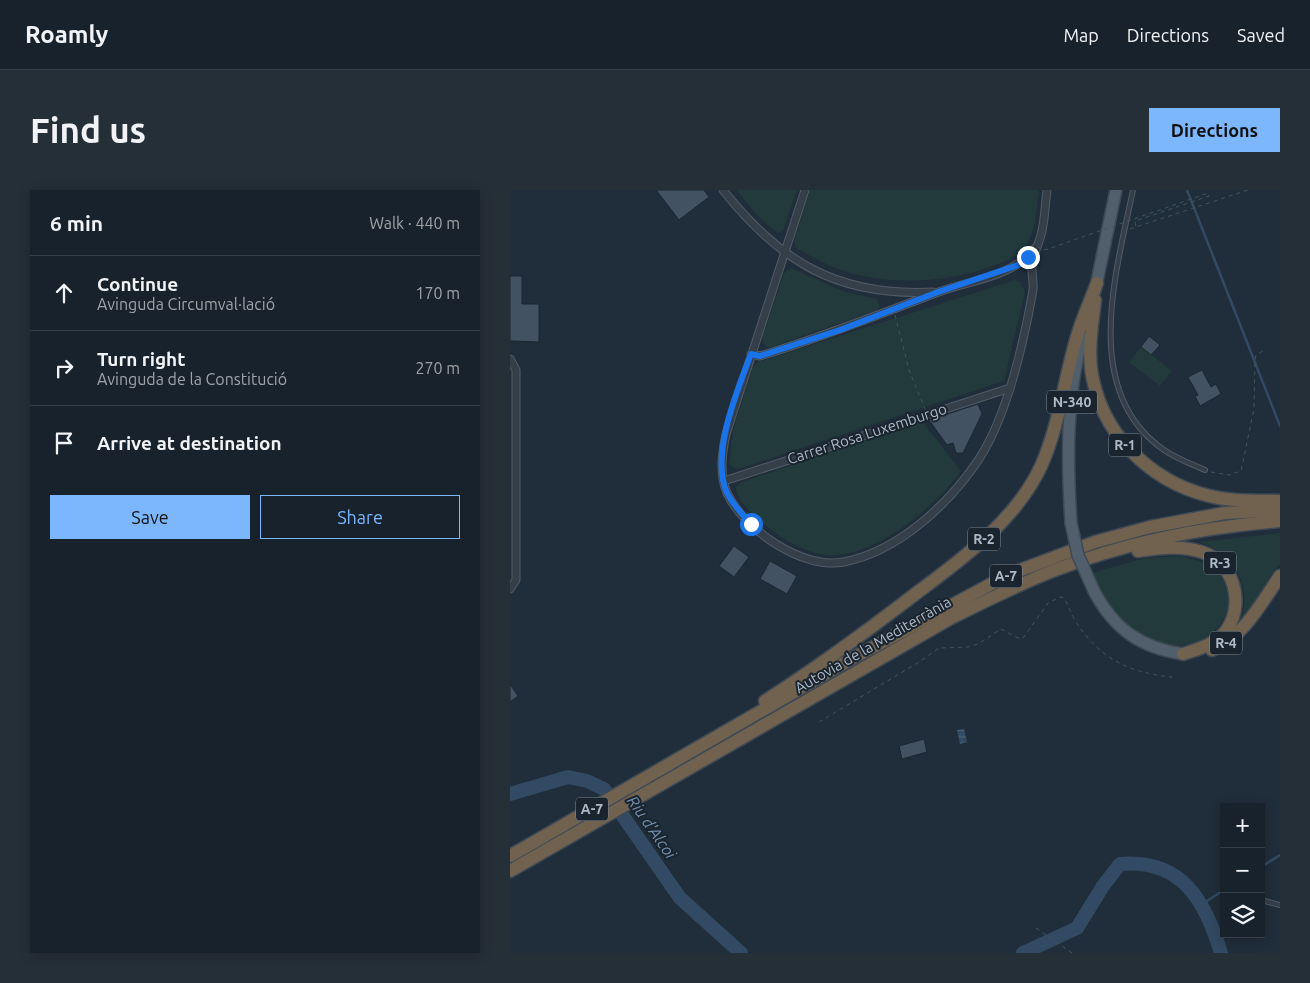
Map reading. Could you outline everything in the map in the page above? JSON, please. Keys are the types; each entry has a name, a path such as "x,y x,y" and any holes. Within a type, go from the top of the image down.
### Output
{"highway":[{"name":"R-1","path":"1097,283 1090,344 1093,378 1108,420 1118,438 1146,466 1182,487 1220,498 1280,502"},
{"name":"R-2","path":"674,761 703,739 759,715 964,556 1010,513 1027,492 1041,465 1052,435 1076,338 1097,283"},
{"name":"Autovia de la Mediterrània","path":"510,871 759,715 931,615 1010,574 1094,542 1150,527 1225,513 1280,510"},
{"name":"Autovia de la Mediterrània","path":"759,715 1016,586 1101,554 1132,545 1213,528 1280,521"},
{"name":"R-3","path":"1101,554 1118,555 1169,547 1187,548 1203,552 1221,564 1234,587 1236,609 1232,620 1218,639 1206,647 1183,654"},
{"name":"R-4","path":"1183,654 1195,655 1208,652 1236,635 1246,626 1280,576"},
{"name":"A-7","path":"510,856 674,761"}],"main road":[{"name":"N-340","path":"1116,190 1097,283 1080,348 1069,423 1068,473 1071,523 1078,555 1094,592 1109,615 1135,639 1161,651 1183,654"}],"street":[{"path":"722,190 751,225 783,252 826,276 846,283 894,292 938,292"},
{"path":"805,190 783,252 722,452 726,492 741,514 774,543 818,563 843,562 860,558 901,537 924,520 945,500 979,458 1004,408 1010,388 1033,288 1032,264 1041,235 1047,190"},
{"path":"751,354 760,356 770,353 894,311 938,292 1018,265 1037,246"},
{"path":"510,359 516,370 512,587"},
{"name":"Carrer Rosa Luxemburgo","path":"724,481 1010,388"}],"lane":[{"path":"1133,190 1113,289 1109,326 1116,381 1129,411 1152,440 1175,457 1205,470"},
{"path":"1265,901 1280,905"}],"path":[{"path":"1037,246 1044,250 1048,249 1208,193 1209,196 1135,221 1136,227 1248,190"},
{"path":"894,311 909,370 928,414"},
{"path":"1205,470 1229,475 1241,471 1254,409 1255,360 1256,356 1263,351"},
{"path":"819,722 914,665 933,650 978,644 1001,629 1018,638 1023,638 1048,603 1060,597 1064,598 1085,634 1106,655 1138,672 1172,677"},
{"path":"1036,928 1072,953"}],"green space":[{"path":"737,190 797,190 783,231 777,233 756,214"},
{"path":"810,190 1039,190 1036,218 1030,239 1017,254 1001,263 966,274 948,278 911,281 874,278 838,269 797,249 794,242"},
{"path":"793,269 845,292 877,299 880,307 875,311 771,347 766,347 762,339 784,274 787,270"},
{"path":"1015,280 1021,283 1025,292 1004,381 738,469 729,465 733,430 753,367 758,362"},
{"path":"1141,347 1172,371 1160,386 1129,362"},
{"path":"922,421 961,471 934,502 897,532 855,552 834,555 815,553 785,540 748,509 736,491 736,487 742,482"},
{"path":"1280,533 1280,564 1268,579 1270,584 1240,623 1244,597 1238,574 1232,563 1223,555 1212,547 1199,542"},
{"path":"1174,556 1206,564 1223,578 1229,597 1225,616 1213,632 1194,643 1170,645 1143,636 1130,629 1118,619 1091,573 1142,559"}],"water":[{"path":"964,729 967,742 960,744 957,730"}],"building":[{"path":"656,190 704,190 709,197 679,220"},
{"path":"510,276 522,276 522,304 539,304 539,342 510,341"},
{"path":"1149,336 1160,345 1151,355 1141,347"},
{"path":"1202,370 1211,387 1216,384 1221,394 1200,406 1195,396 1198,395 1188,377"},
{"path":"978,404 982,414 963,453 956,453 953,443 947,445 929,420"},
{"path":"734,546 749,557 734,577 719,566"},
{"path":"770,561 797,576 787,594 760,579"},
{"path":"510,684 518,696 510,702"},
{"path":"924,739 927,752 902,759 899,746"}],"waterway":[{"path":"1187,190 1280,426"},
{"name":"Riu d'Alcoi","path":"510,794 568,777 587,781 604,789 680,898 741,953"},
{"path":"1265,864 1280,855"},
{"name":"Riu d'Alcoi","path":"1023,953 1077,928 1103,886 1120,864 1141,864 1160,868 1175,876 1188,887 1207,916 1221,953"},
{"path":"1202,904 1220,893"}],"route":[{"path":"751,524 741,514 726,492 722,467 722,452 726,434 751,354 760,356 840,330 894,311 938,292 1018,265 1028,257"}]}
